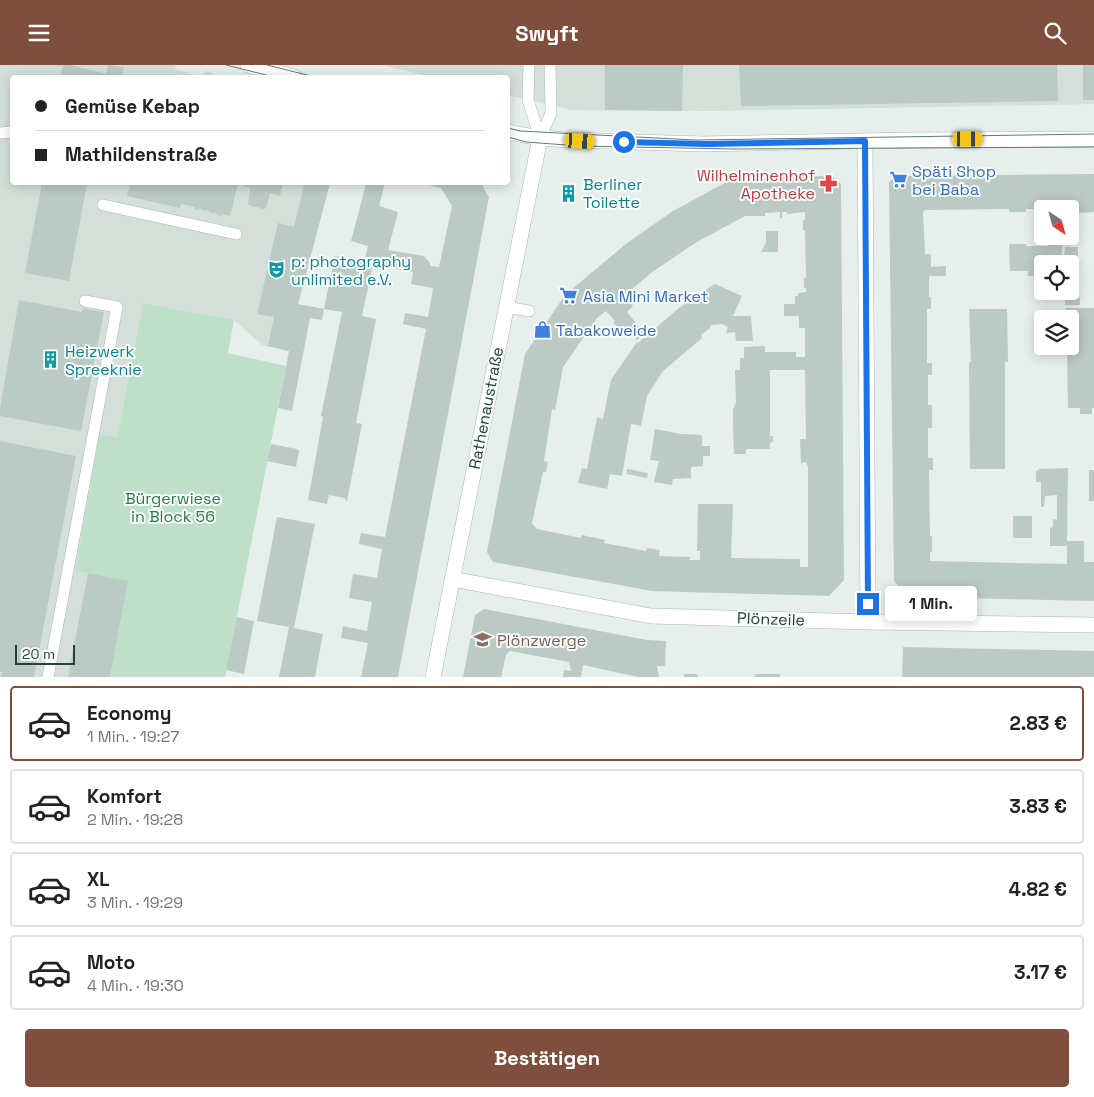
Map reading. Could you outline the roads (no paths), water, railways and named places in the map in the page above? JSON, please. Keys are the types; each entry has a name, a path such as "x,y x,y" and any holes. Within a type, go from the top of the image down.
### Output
{"street":[{"path":"248,65 286,75"},
{"path":"510,132 540,138 702,144 1094,139"},
{"name":"Rathenaustraße","path":"433,677 540,138"},
{"path":"865,141 868,622"},
{"name":"Plönzeile","path":"452,579 651,616 868,622 1094,625"}],"lane":[{"path":"529,65 528,100 540,138"},
{"path":"540,138 551,113 550,65"},
{"path":"103,205 236,234"},
{"path":"48,677 118,307 85,301"},
{"path":"506,307 529,311"}],"tram line":[{"path":"226,65 266,75"},
{"path":"267,65 307,75"},
{"path":"510,128 520,131 695,140 1094,134"},
{"path":"510,138 526,142 580,146 734,149 1094,147"}],"place":[{"name":"Späti Shop bei Baba","path":"898,180"},
{"name":"Wilhelminenhof Apotheke","path":"829,184"},
{"name":"Berliner Toilette","path":"569,193"},
{"name":"p: photography unlimited e.V.","path":"277,270"},
{"name":"Asia Mini Market","path":"569,296"},
{"name":"Tabakoweide","path":"542,330"},
{"name":"Heizwerk Spreeknie","path":"51,360"},
{"name":"Plönzwerge","path":"483,640"}],"park label":[{"name":"Bürgerwiese in Block 56","path":"173,507"}]}
